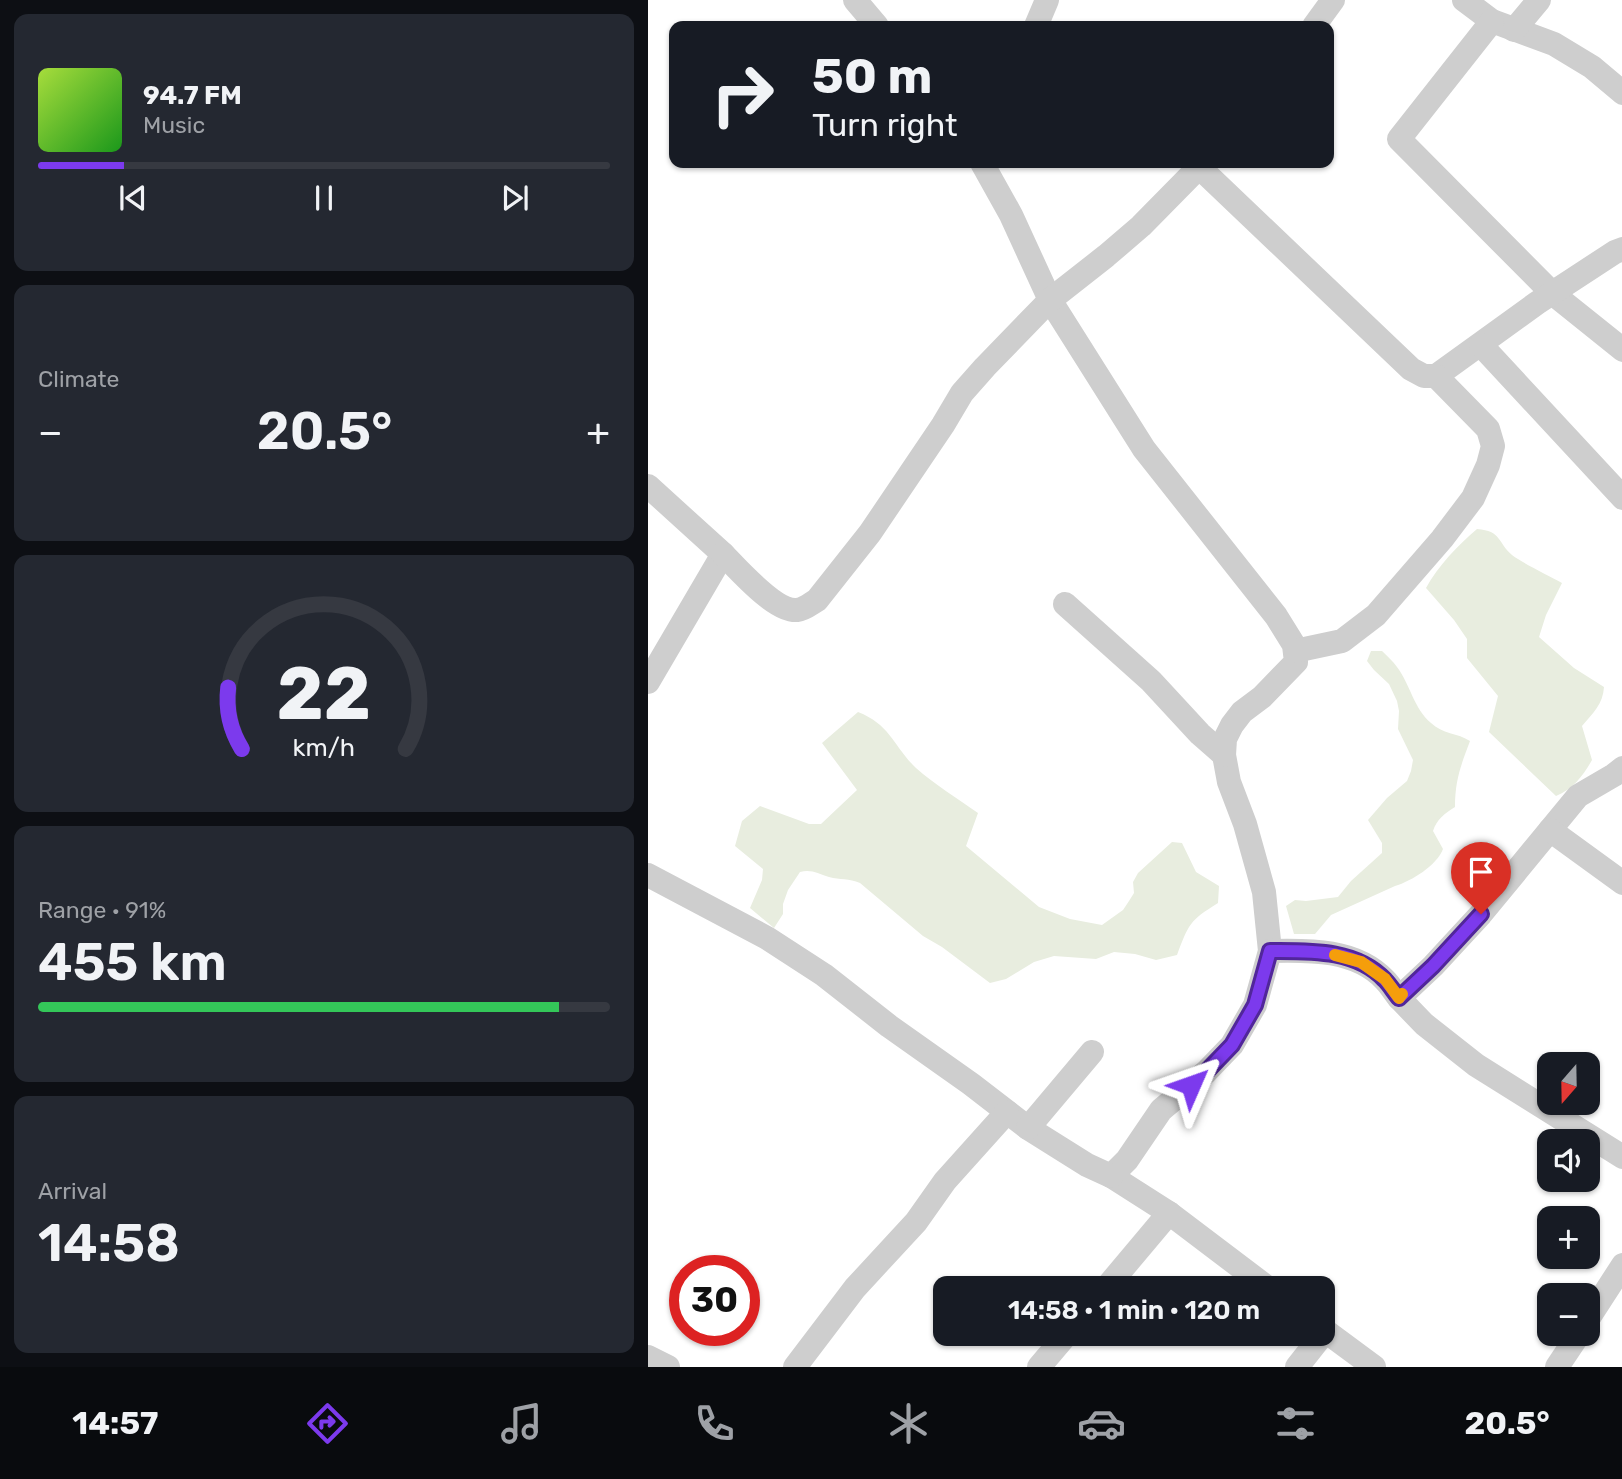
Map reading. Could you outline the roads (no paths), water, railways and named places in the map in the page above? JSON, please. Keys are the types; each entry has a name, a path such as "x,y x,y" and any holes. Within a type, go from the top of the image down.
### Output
{"street":[{"path":"855,0 873,21"},
{"path":"1038,21 1048,0"},
{"path":"1318,21 1333,0"},
{"path":"1464,0 1503,26 1554,44 1592,67 1623,93"},
{"path":"1539,0 1503,26 1399,139 1552,293 1623,351"},
{"path":"985,168 1011,215 1050,300 1144,449 1276,616 1295,651 1296,662 1262,697 1242,712 1225,739 1224,755 1229,782 1245,824 1265,892 1270,951 1255,1005 1232,1045 1206,1072 1161,1110 1127,1160 1111,1176"},
{"path":"648,486 763,594 785,608 806,608 817,600 870,533 962,393 994,357 1050,300 1141,226 1198,168"},
{"path":"1204,168 1411,369 1424,376 1436,376 1552,293 1623,249"},
{"path":"1481,345 1623,498"},
{"path":"1295,651 1342,641 1376,615 1442,539 1473,498 1488,465 1493,446 1488,429 1436,376"},
{"path":"648,682 723,554"},
{"path":"1065,604 1151,681 1200,734 1224,755"},
{"path":"1399,998 1481,914 1578,796 1623,768"},
{"path":"1550,830 1623,883"},
{"path":"648,875 767,938 825,975 1028,1128 1169,1213 1252,1276"},
{"path":"1270,951 1325,952 1361,962 1385,979 1424,1024 1476,1065 1623,1157"},
{"path":"1028,1128 1092,1052"},
{"path":"795,1367 855,1288 916,1222 945,1181 1007,1112"},
{"path":"1116,1276 1169,1213"},
{"path":"1600,1300 1623,1265"},
{"path":"1335,1340 1374,1367"},
{"path":"1039,1367 1057,1346"},
{"path":"1297,1367 1313,1346"},
{"path":"1557,1367 1571,1346"},
{"path":"648,1357 668,1367"}]}
